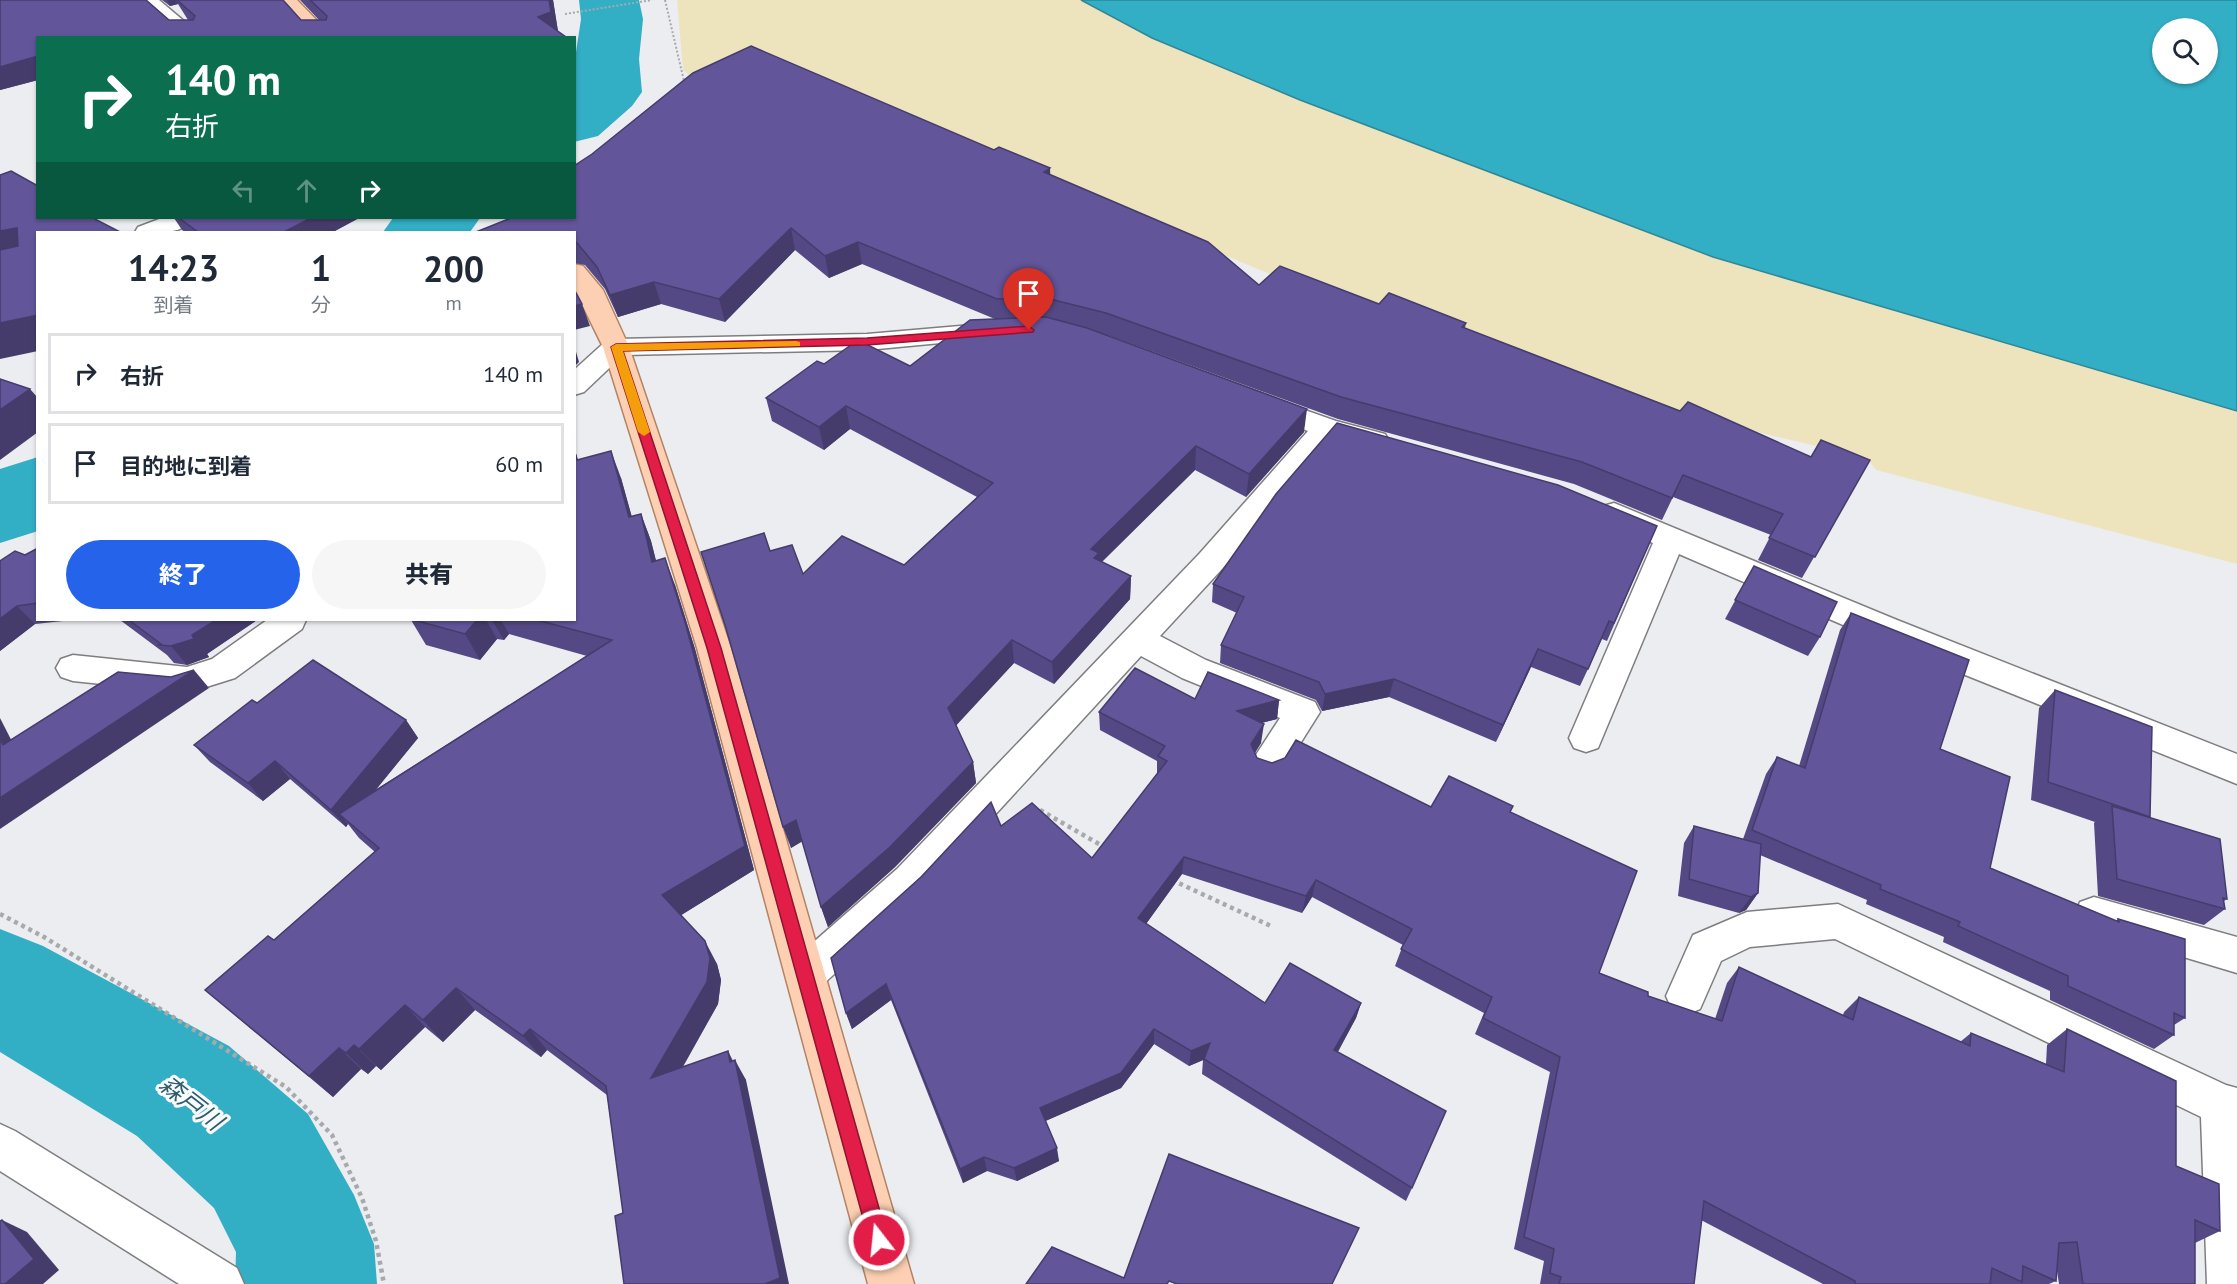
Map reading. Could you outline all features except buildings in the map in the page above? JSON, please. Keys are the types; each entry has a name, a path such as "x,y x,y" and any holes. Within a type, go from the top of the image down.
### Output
{"main road":[{"path":"286,0 322,36"},
{"path":"576,273 590,290 616,347 714,648 891,1284"}],"street":[{"path":"147,0 192,36"},
{"path":"167,16 188,9"},
{"path":"150,231 180,219"},
{"path":"576,384 616,347 867,342 1026,330"},
{"path":"1240,396 1327,428 1406,449"},
{"path":"806,974 910,881 999,788 1211,561 1327,428"},
{"path":"1584,502 1885,628 2237,769"},
{"path":"1586,738 1670,538"},
{"path":"73,668 187,680 223,669 289,621"},
{"path":"1137,639 1194,669 1303,712 1268,764"},
{"path":"2094,914 2237,955"},
{"path":"1686,996 1707,948 1747,930 1838,921 2230,1107 2230,1284"},
{"path":"0,1146 220,1284"}],"path":[{"path":"565,14 652,0"},
{"path":"665,0 684,81"},
{"path":"999,788 1116,854"},
{"path":"1168,878 1272,927"},
{"path":"0,914 44,937 286,1087 332,1135 362,1198 376,1241 384,1284"}],"sand":[{"path":"677,0 1168,0 2237,387 2237,564 1876,470 1867,458 1710,421 1279,278 1049,181 692,77 683,70"}],"water":[{"path":"1081,0 2237,0 2237,411 1713,257 1300,100 1152,38"}],"waterway":[{"path":"576,120 609,92 607,59 612,19 609,0"},
{"path":"422,231 441,219"},
{"path":"0,511 36,489"},
{"name":"森戸川","path":"0,986 183,1091 261,1161 305,1244 306,1284"}],"slow traffic":[{"path":"644,432 616,347 796,344"}],"route":[{"path":"879,1240 714,648 616,347 867,342 1029,330"}]}
